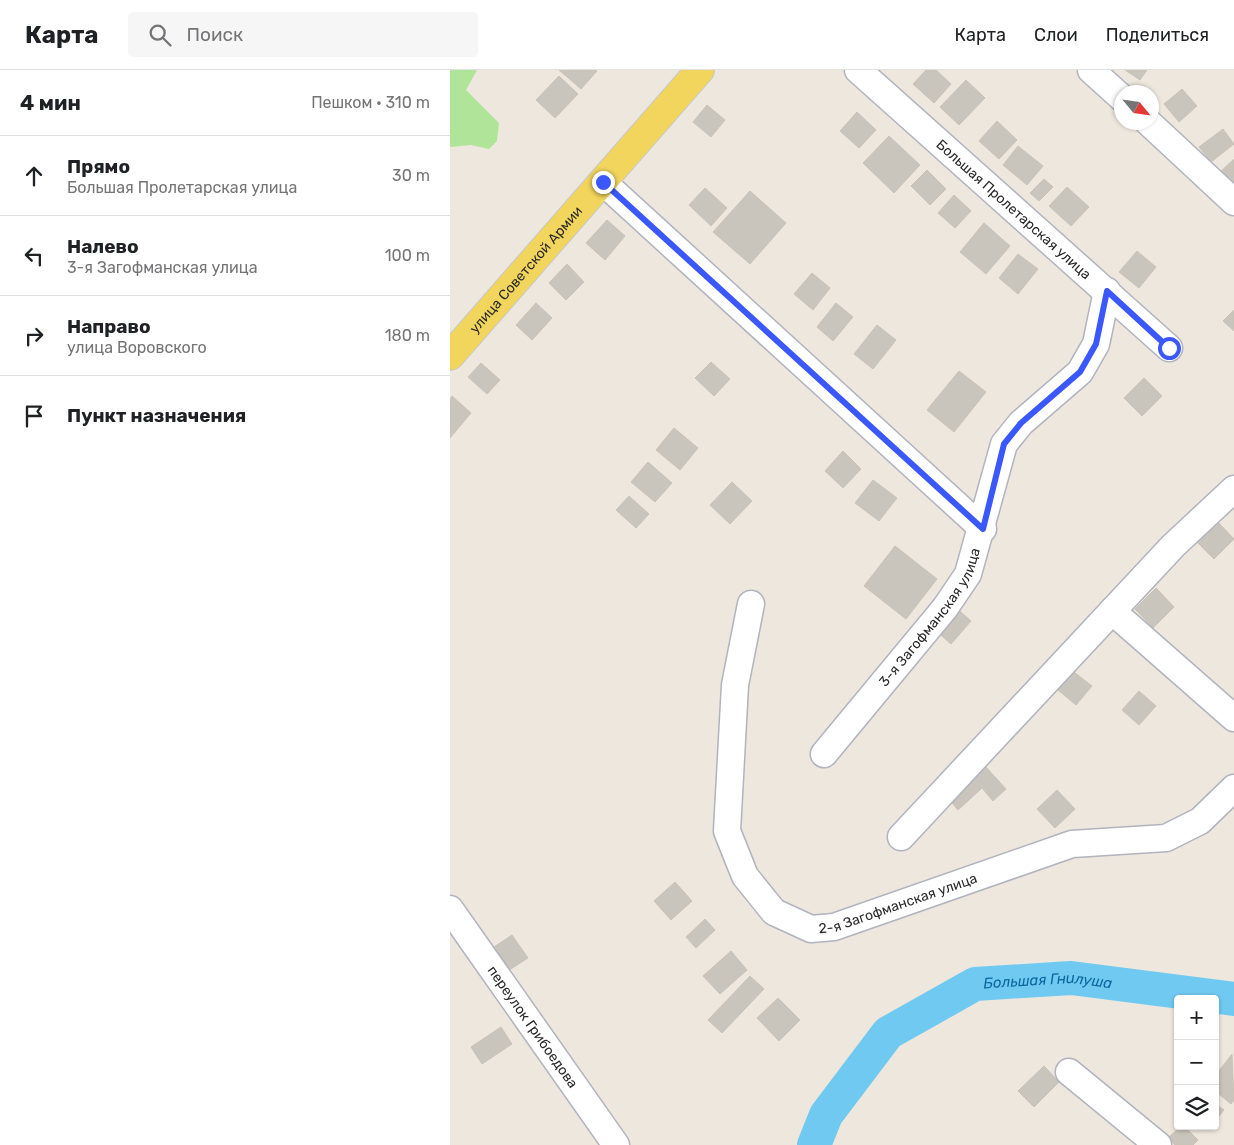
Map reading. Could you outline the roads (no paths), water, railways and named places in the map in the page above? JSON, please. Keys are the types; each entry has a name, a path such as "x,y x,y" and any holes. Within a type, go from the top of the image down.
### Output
{"main road":[{"name":"улица Советской Армии","path":"450,356 700,70"}],"street":[{"name":"Большая Пролетарская улица","path":"858,70 1169,348"},
{"path":"1091,70 1114,91"},
{"path":"1157,130 1234,202"},
{"path":"603,182 983,529"},
{"name":"3-я Загофманская улица","path":"824,754 945,608 968,574 983,529 1004,444 1021,423 1080,372 1096,344 1107,291"},
{"path":"901,837 1173,546 1234,489"},
{"name":"2-я Загофманская улица","path":"751,604 735,685 727,831 745,876 774,912 811,928 834,927 1072,844 1166,838 1200,821 1234,788"},
{"path":"1112,612 1234,718"},
{"name":"переулок Грибоедова","path":"450,909 616,1145"},
{"path":"1069,1072 1158,1145"}],"waterway":[{"name":"Большая Гнилуша","path":"814,1145 826,1115 888,1033 975,984 1071,978 1234,999"}]}
